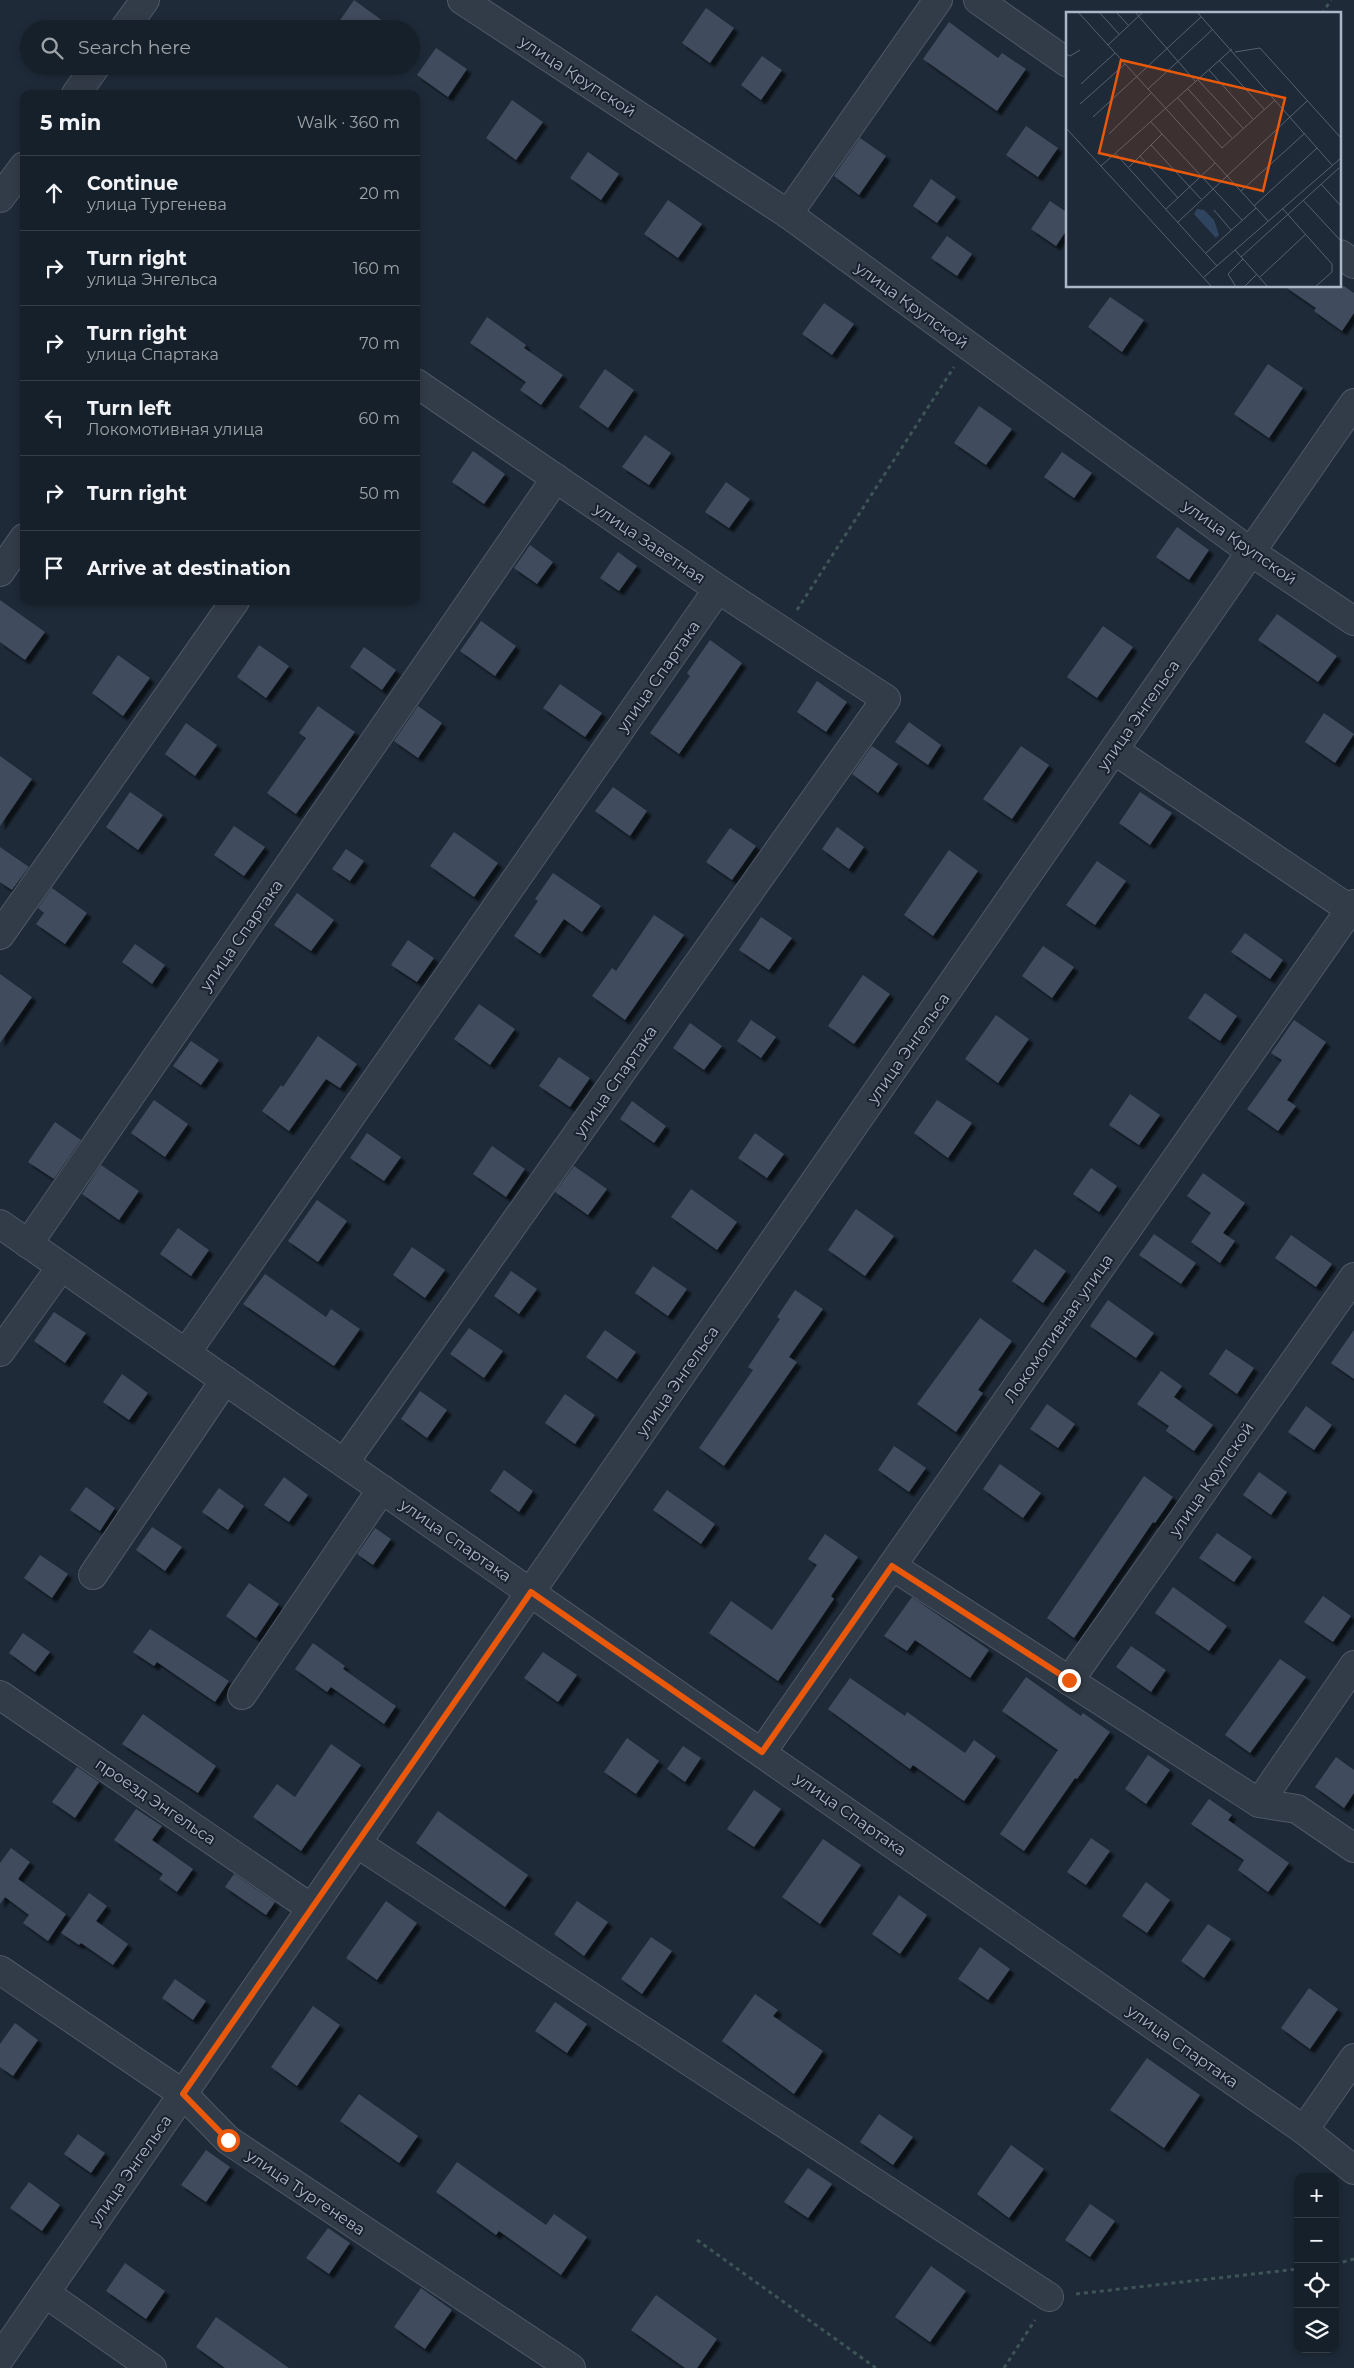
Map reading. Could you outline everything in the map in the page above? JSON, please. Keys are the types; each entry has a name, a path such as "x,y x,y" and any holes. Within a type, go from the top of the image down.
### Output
{"street":[{"path":"131,20 145,0"},
{"name":"улица Крупской","path":"462,0 788,214 1251,552 1354,621"},
{"path":"788,214 938,0"},
{"path":"978,0 1066,62"},
{"path":"79,90 90,75"},
{"path":"0,198 20,171"},
{"path":"1342,255 1354,264"},
{"name":"улица Заветная","path":"420,386 718,589 886,699"},
{"name":"улица Энгельса","path":"0,2358 311,1908 358,1844 1354,403"},
{"name":"улица Спартака","path":"28,1244 556,478"},
{"path":"0,572 20,544"},
{"name":"улица Спартака","path":"186,1353 718,589"},
{"path":"0,935 232,605"},
{"name":"улица Спартака","path":"344,1463 886,699"},
{"path":"1114,750 1353,908"},
{"name":"Локомотивная улица","path":"762,1752 1353,908"},
{"name":"улица Спартака","path":"0,1224 1304,2130 1354,2170"},
{"path":"0,1352 61,1267"},
{"name":"улица Крупской","path":"1069,1680 1354,1277"},
{"path":"93,1575 225,1380"},
{"path":"242,1695 382,1489"},
{"path":"892,1566 1258,1803 1297,1809 1354,1848"},
{"path":"1258,1803 1354,1665"},
{"name":"проезд Энгельса","path":"0,1695 311,1908"},
{"path":"358,1844 1049,2297"},
{"name":"улица Тургенева","path":"3,1979 183,2094 228,2140 571,2368"},
{"path":"1304,2130 1354,2058"},
{"path":"45,2293 152,2368"}],"path":[{"path":"1323,12 1331,0"},
{"path":"784,632 968,345"},
{"path":"697,2240 876,2368"},
{"path":"1339,2264 1354,2259"},
{"path":"1004,2368 1049,2297 1294,2269"}],"building":[{"path":"354,0 382,20 340,20"},
{"path":"706,8 734,28 710,63 682,43"},
{"path":"949,22 998,58 1002,53 1026,69 997,111 923,59"},
{"path":"436,48 467,69 448,97 417,75 420,75 420,71"},
{"path":"762,56 782,70 761,100 741,85"},
{"path":"512,100 543,122 516,160 486,138"},
{"path":"1026,126 1058,148 1038,177 1006,155"},
{"path":"860,138 886,156 859,195 834,176"},
{"path":"588,152 619,174 601,200 570,178"},
{"path":"931,179 956,197 937,223 913,206"},
{"path":"668,200 702,224 678,258 644,234"},
{"path":"1050,201 1066,212 1066,231 1056,246 1031,229"},
{"path":"947,236 972,254 957,276 931,258"},
{"path":"1344,286 1354,293 1354,313 1342,331 1314,311 1316,308 1287,288 1342,288"},
{"path":"1110,297 1144,320 1122,352 1088,327"},
{"path":"824,303 854,324 832,355 802,334"},
{"path":"487,317 526,345 524,348 563,375 541,405 520,390 526,382 470,343"},
{"path":"1268,364 1303,388 1269,438 1234,414"},
{"path":"605,369 634,390 608,428 579,407"},
{"path":"979,406 1012,429 986,465 954,443"},
{"path":"645,435 671,453 649,485 622,467"},
{"path":"473,451 505,474 484,504 452,482"},
{"path":"1062,452 1092,473 1074,498 1044,477"},
{"path":"726,482 750,499 729,528 705,512"},
{"path":"1177,527 1209,550 1189,580 1156,557"},
{"path":"530,545 553,562 537,584 514,568"},
{"path":"618,552 637,566 619,591 600,578"},
{"path":"0,600 45,632 25,660 0,642"},
{"path":"1277,614 1337,656 1318,682 1258,640"},
{"path":"481,621 516,646 495,676 460,651"},
{"path":"1103,626 1133,647 1097,698 1067,677"},
{"path":"710,640 742,663 679,754 650,733 690,676 687,673"},
{"path":"259,645 289,666 266,698 237,677"},
{"path":"364,647 396,670 382,690 350,667"},
{"path":"118,655 150,678 123,716 92,693"},
{"path":"817,681 847,702 826,732 797,712"},
{"path":"560,684 602,713 585,737 543,708"},
{"path":"318,706 355,732 296,814 267,793 306,738 299,733"},
{"path":"418,706 442,723 418,758 394,741"},
{"path":"1324,713 1354,734 1335,763 1305,742"},
{"path":"909,722 941,745 928,765 895,742"},
{"path":"186,723 217,745 195,776 165,754"},
{"path":"872,746 898,764 878,793 852,774"},
{"path":"1021,746 1049,765 1012,819 983,799"},
{"path":"0,756 32,779 0,826"},
{"path":"613,787 647,811 630,836 595,811"},
{"path":"130,792 163,815 138,850 106,827"},
{"path":"1140,792 1172,813 1150,845 1119,823"},
{"path":"234,826 265,847 244,876 214,855"},
{"path":"837,827 864,847 849,869 822,849"},
{"path":"730,828 756,846 732,880 706,862"},
{"path":"454,832 498,863 474,897 430,866"},
{"path":"0,847 29,867 12,890 0,882"},
{"path":"346,849 364,861 350,881 332,869"},
{"path":"949,850 978,871 933,936 904,915"},
{"path":"1097,861 1126,881 1095,925 1066,905"},
{"path":"553,873 601,906 582,932 564,919 540,954 514,936 538,901 535,899"},
{"path":"52,888 87,913 65,944 36,924 44,913 38,908"},
{"path":"297,893 334,920 311,951 274,925"},
{"path":"654,915 684,935 625,1020 592,996 612,968 616,971"},
{"path":"761,917 792,938 769,970 739,950"},
{"path":"1245,933 1283,960 1270,979 1231,952"},
{"path":"408,940 434,958 417,982 391,965"},
{"path":"135,944 165,965 152,984 122,962"},
{"path":"1043,946 1074,967 1052,998 1022,976"},
{"path":"0,974 32,997 0,1043"},
{"path":"863,975 890,994 854,1044 828,1026"},
{"path":"1205,993 1237,1016 1220,1041 1188,1018"},
{"path":"479,1004 515,1029 490,1065 454,1039"},
{"path":"996,1015 1029,1039 998,1083 965,1059"},
{"path":"751,1020 776,1037 761,1058 737,1041"},
{"path":"1294,1020 1326,1042 1287,1100 1296,1106 1278,1131 1247,1109 1282,1060 1271,1053"},
{"path":"690,1023 722,1046 704,1070 673,1048"},
{"path":"318,1036 357,1064 340,1088 326,1079 289,1131 262,1111 281,1085 283,1087"},
{"path":"191,1041 219,1060 201,1085 173,1066"},
{"path":"559,1057 590,1078 570,1107 539,1086"},
{"path":"1130,1094 1160,1115 1139,1145 1109,1125"},
{"path":"154,1100 188,1124 165,1157 131,1133"},
{"path":"937,1100 972,1123 948,1158 914,1133"},
{"path":"632,1101 666,1126 654,1143 620,1119"},
{"path":"55,1122 81,1140 54,1179 28,1162"},
{"path":"367,1133 401,1157 384,1181 350,1158"},
{"path":"755,1133 784,1154 767,1178 738,1158"},
{"path":"492,1146 525,1169 506,1197 473,1174"},
{"path":"101,1165 139,1191 119,1220 82,1194"},
{"path":"574,1166 607,1189 588,1215 555,1192"},
{"path":"1091,1168 1117,1186 1099,1212 1073,1194"},
{"path":"1203,1173 1245,1203 1223,1233 1235,1241 1220,1263 1191,1242 1211,1213 1187,1196"},
{"path":"691,1189 737,1222 717,1250 671,1217"},
{"path":"317,1200 347,1221 318,1262 288,1241"},
{"path":"856,1209 894,1236 865,1276 828,1250"},
{"path":"178,1228 209,1250 191,1276 160,1254"},
{"path":"1154,1234 1196,1263 1181,1284 1139,1255"},
{"path":"1291,1235 1332,1264 1316,1287 1275,1258"},
{"path":"412,1247 445,1270 425,1298 393,1275"},
{"path":"1035,1249 1066,1271 1043,1303 1012,1281"},
{"path":"653,1266 687,1289 668,1316 635,1293"},
{"path":"511,1271 537,1289 519,1314 494,1296"},
{"path":"265,1274 326,1317 331,1309 360,1329 334,1366 243,1304"},
{"path":"795,1290 823,1309 789,1357 797,1362 724,1466 699,1448 753,1370 748,1367 780,1319 777,1317"},
{"path":"1108,1300 1154,1333 1136,1358 1090,1326"},
{"path":"54,1312 86,1333 65,1363 34,1341"},
{"path":"980,1318 1012,1341 978,1390 983,1393 956,1432 917,1404"},
{"path":"469,1328 503,1351 484,1378 450,1354"},
{"path":"605,1330 636,1352 617,1379 586,1357"},
{"path":"1354,1330 1354,1379 1331,1363"},
{"path":"1226,1349 1254,1368 1237,1394 1209,1374"},
{"path":"1161,1371 1182,1386 1174,1397 1213,1425 1194,1451 1166,1431 1169,1426 1137,1404"},
{"path":"122,1374 148,1393 129,1420 103,1402"},
{"path":"420,1391 447,1410 427,1438 401,1419"},
{"path":"565,1394 595,1415 575,1444 545,1423"},
{"path":"1047,1404 1075,1424 1058,1448 1030,1429"},
{"path":"1306,1406 1332,1425 1314,1450 1288,1432"},
{"path":"894,1446 926,1468 909,1492 878,1470"},
{"path":"1000,1464 1041,1493 1023,1518 983,1489"},
{"path":"504,1470 533,1491 519,1512 490,1491"},
{"path":"1259,1472 1287,1492 1271,1515 1243,1495"},
{"path":"1144,1476 1173,1497 1155,1523 1153,1522 1074,1638 1047,1618"},
{"path":"284,1477 308,1495 289,1522 264,1505"},
{"path":"86,1487 115,1508 100,1531 70,1510"},
{"path":"219,1488 244,1506 228,1530 202,1512"},
{"path":"667,1490 715,1524 701,1544 653,1510"},
{"path":"152,1527 182,1547 165,1571 136,1550"},
{"path":"375,1528 391,1539 373,1565 357,1554"},
{"path":"1217,1533 1252,1557 1234,1582 1199,1558"},
{"path":"825,1534 858,1557 831,1596 834,1599 778,1681 709,1633 731,1601 772,1630 817,1565 808,1559"},
{"path":"40,1555 68,1574 52,1598 24,1578"},
{"path":"249,1583 279,1604 256,1638 226,1616"},
{"path":"1173,1587 1227,1626 1209,1651 1155,1613"},
{"path":"1323,1596 1351,1616 1333,1642 1304,1622"},
{"path":"912,1597 989,1650 970,1678 915,1640 907,1651 884,1636"},
{"path":"150,1629 229,1681 215,1702 157,1662 154,1666 133,1652"},
{"path":"23,1633 50,1652 35,1672 9,1653"},
{"path":"313,1643 345,1666 343,1669 396,1706 384,1724 331,1687 327,1692 295,1669"},
{"path":"1131,1646 1166,1670 1151,1692 1116,1667"},
{"path":"543,1652 577,1675 558,1702 524,1678"},
{"path":"1280,1659 1306,1677 1250,1753 1225,1735"},
{"path":"1026,1677 1081,1716 1083,1713 1110,1732 1024,1851 1000,1834 1058,1750 1002,1711"},
{"path":"850,1678 905,1716 907,1712 965,1753 974,1740 996,1756 964,1801 913,1765 910,1769 828,1709"},
{"path":"143,1714 216,1766 198,1793 122,1744"},
{"path":"627,1738 659,1761 636,1794 604,1772"},
{"path":"331,1744 361,1765 301,1851 253,1817 277,1784 295,1797"},
{"path":"683,1746 701,1758 685,1782 667,1769"},
{"path":"1148,1755 1170,1770 1146,1804 1125,1789"},
{"path":"1336,1757 1354,1770 1354,1793 1344,1808 1315,1787"},
{"path":"77,1767 99,1782 75,1818 52,1802"},
{"path":"754,1790 781,1809 754,1847 727,1829"},
{"path":"1209,1799 1232,1815 1228,1820 1289,1863 1268,1892 1238,1870 1244,1860 1191,1824"},
{"path":"136,1809 162,1826 152,1840 193,1869 177,1892 159,1879 163,1874 114,1840"},
{"path":"438,1811 528,1875 505,1907 416,1843"},
{"path":"1091,1838 1110,1851 1086,1885 1067,1872"},
{"path":"823,1839 861,1865 820,1924 782,1897"},
{"path":"11,1848 30,1862 18,1879 66,1914 48,1941 23,1923 29,1915 5,1897 0,1904 0,1863"},
{"path":"234,1874 275,1902 266,1915 225,1887"},
{"path":"1146,1882 1170,1900 1147,1933 1122,1916"},
{"path":"89,1893 107,1906 96,1921 128,1944 113,1965 81,1943 79,1945 61,1933"},
{"path":"899,1895 927,1915 900,1954 872,1934"},
{"path":"386,1901 417,1923 377,1980 346,1958"},
{"path":"577,1901 608,1922 584,1956 554,1934"},
{"path":"1208,1924 1231,1939 1204,1978 1181,1961"},
{"path":"651,1937 672,1951 642,1994 621,1979"},
{"path":"980,1947 1010,1969 988,2000 958,1979"},
{"path":"175,1979 206,2001 193,2020 162,1998"},
{"path":"1309,1988 1338,2009 1310,2049 1281,2028"},
{"path":"755,1994 778,2010 773,2016 823,2051 794,2094 722,2041"},
{"path":"555,2002 587,2024 567,2053 535,2031"},
{"path":"313,2006 340,2025 297,2086 271,2067"},
{"path":"15,2023 38,2040 13,2076 0,2067 0,2044"},
{"path":"1147,2058 1200,2095 1164,2148 1110,2110"},
{"path":"359,2094 418,2136 399,2163 340,2121"},
{"path":"879,2114 913,2137 893,2165 860,2142"},
{"path":"78,2134 105,2153 91,2173 64,2154"},
{"path":"1011,2145 1044,2169 1009,2218 977,2194"},
{"path":"206,2150 230,2167 206,2202 181,2185"},
{"path":"457,2162 546,2225 554,2214 587,2237 561,2275 499,2231 496,2235 436,2192"},
{"path":"808,2168 832,2184 808,2218 784,2202"},
{"path":"29,2182 60,2205 42,2231 10,2208"},
{"path":"1090,2204 1115,2221 1090,2257 1065,2240"},
{"path":"328,2228 350,2243 329,2274 306,2258"},
{"path":"125,2263 165,2291 146,2319 106,2291"},
{"path":"931,2266 966,2291 930,2342 895,2317"},
{"path":"421,2288 452,2310 425,2349 394,2327"},
{"path":"656,2295 717,2339 697,2368 685,2368 631,2330"},
{"path":"216,2317 289,2368 225,2368 196,2347"}],"route":[{"path":"228,2140 183,2094 531,1592 762,1752 892,1566 1069,1680"}]}
